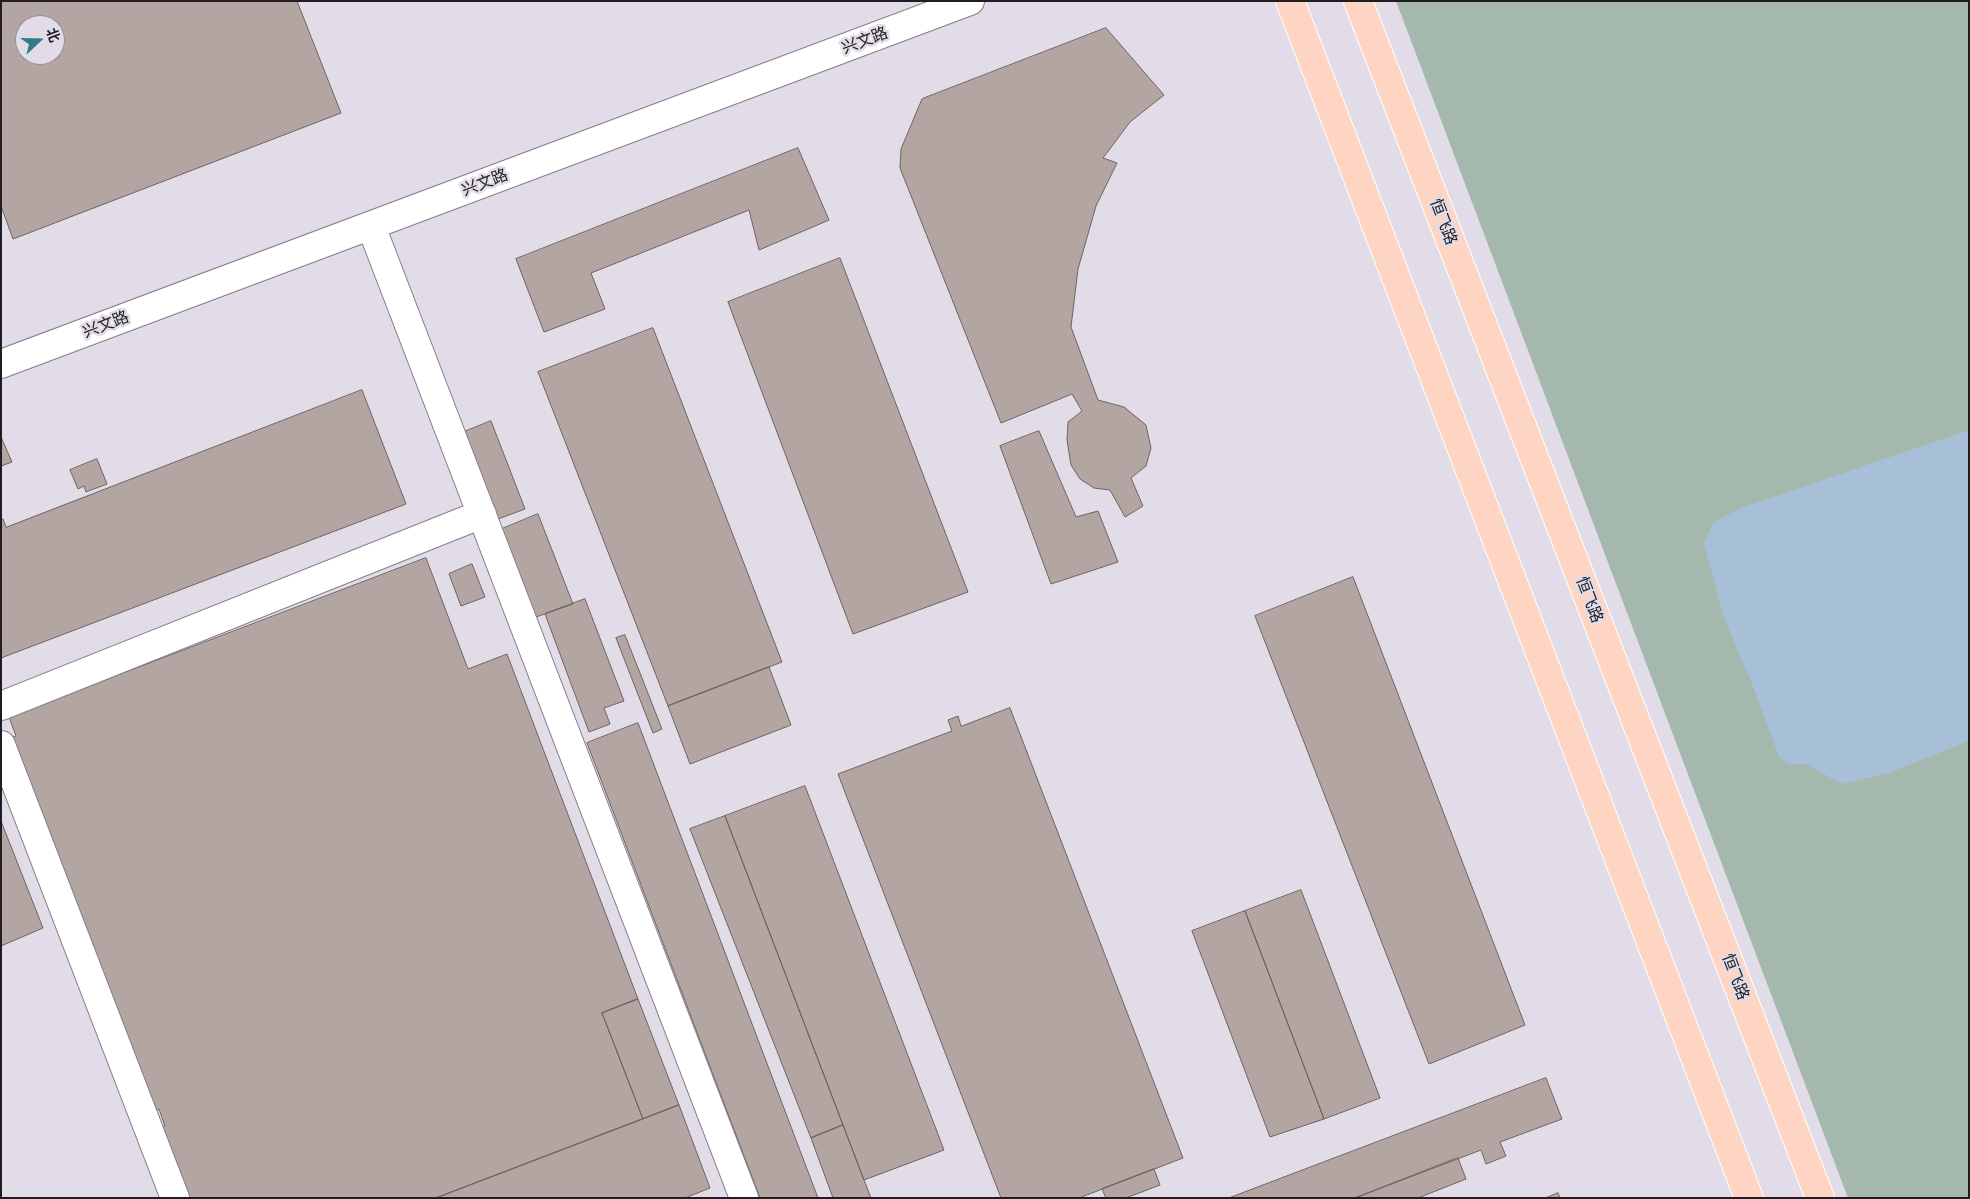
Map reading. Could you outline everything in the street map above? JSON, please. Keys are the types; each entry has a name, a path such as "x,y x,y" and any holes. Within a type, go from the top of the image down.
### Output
{"main road":[{"path":"1290,1 1748,1198"},
{"name":"恒飞路","path":"1358,1 1820,1198"}],"street":[{"name":"兴文路","path":"1,364 970,1"},
{"path":"370,226 744,1198"},
{"path":"1,706 482,514"},
{"path":"1,746 175,1198"}],"green space":[{"path":"1396,1 1969,1 1969,1198 1848,1198"}],"water":[{"path":"1969,430 1969,741 1891,772 1842,784 1806,764 1788,764 1779,757 1755,691 1724,618 1704,543 1711,527 1716,521 1741,508"}],"building":[{"path":"1,1 297,1 341,113 13,239 1,206"},
{"path":"1106,28 1164,95 1130,122 1103,158 1117,163 1096,206 1078,269 1071,327 1098,400 1124,407 1146,425 1151,448 1146,466 1131,478 1143,506 1125,517 1110,490 1094,488 1080,479 1071,465 1067,440 1068,422 1082,411 1072,394 1001,423 900,168 901,149 922,99"},
{"path":"798,148 829,220 759,250 749,210 591,273 605,309 544,332 516,259"},
{"path":"840,258 968,592 853,634 728,302"},
{"path":"653,328 782,662 668,706 538,372"},
{"path":"362,390 406,504 1,658 1,520 3,519 6,527"},
{"path":"491,421 525,509 498,519 464,432"},
{"path":"1039,431 1076,517 1098,511 1118,562 1051,584 1000,446"},
{"path":"1,437 12,462 1,466"},
{"path":"97,459 107,484 86,492 84,486 78,489 70,470"},
{"path":"538,514 573,604 536,617 502,529"},
{"path":"426,558 468,669 507,654 638,999 602,1013 643,1119 436,1198 189,1198 169,1143 163,1145 157,1129 165,1126 159,1109 154,1111 11,738 16,736 9,717"},
{"path":"472,564 485,597 461,606 449,574"},
{"path":"1353,577 1525,1025 1429,1064 1255,616"},
{"path":"585,599 624,701 604,708 610,724 589,732 545,614"},
{"path":"625,635 662,729 653,733 616,638"},
{"path":"769,667 791,725 690,764 668,706"},
{"path":"1010,708 1183,1158 1079,1198 1001,1198 838,774 952,731 948,720 958,716 961,726"},
{"path":"638,723 818,1198 760,1198 587,743"},
{"path":"805,786 944,1150 864,1180 725,816"},
{"path":"725,816 843,1125 811,1138 690,829"},
{"path":"1,821 43,928 1,946"},
{"path":"1301,890 1380,1098 1324,1119 1245,911"},
{"path":"1245,911 1324,1119 1270,1137 1192,931"},
{"path":"638,999 679,1105 643,1119 602,1013"},
{"path":"1546,1078 1562,1119 1500,1142 1506,1156 1486,1164 1481,1150 1355,1198 1229,1198"},
{"path":"679,1105 710,1188 685,1198 436,1198"},
{"path":"843,1125 871,1198 833,1198 811,1138"},
{"path":"1458,1158 1466,1179 1418,1198 1355,1198"},
{"path":"1154,1169 1160,1185 1126,1198 1106,1198 1102,1189"},
{"path":"1558,1193 1560,1198 1546,1198"}]}
